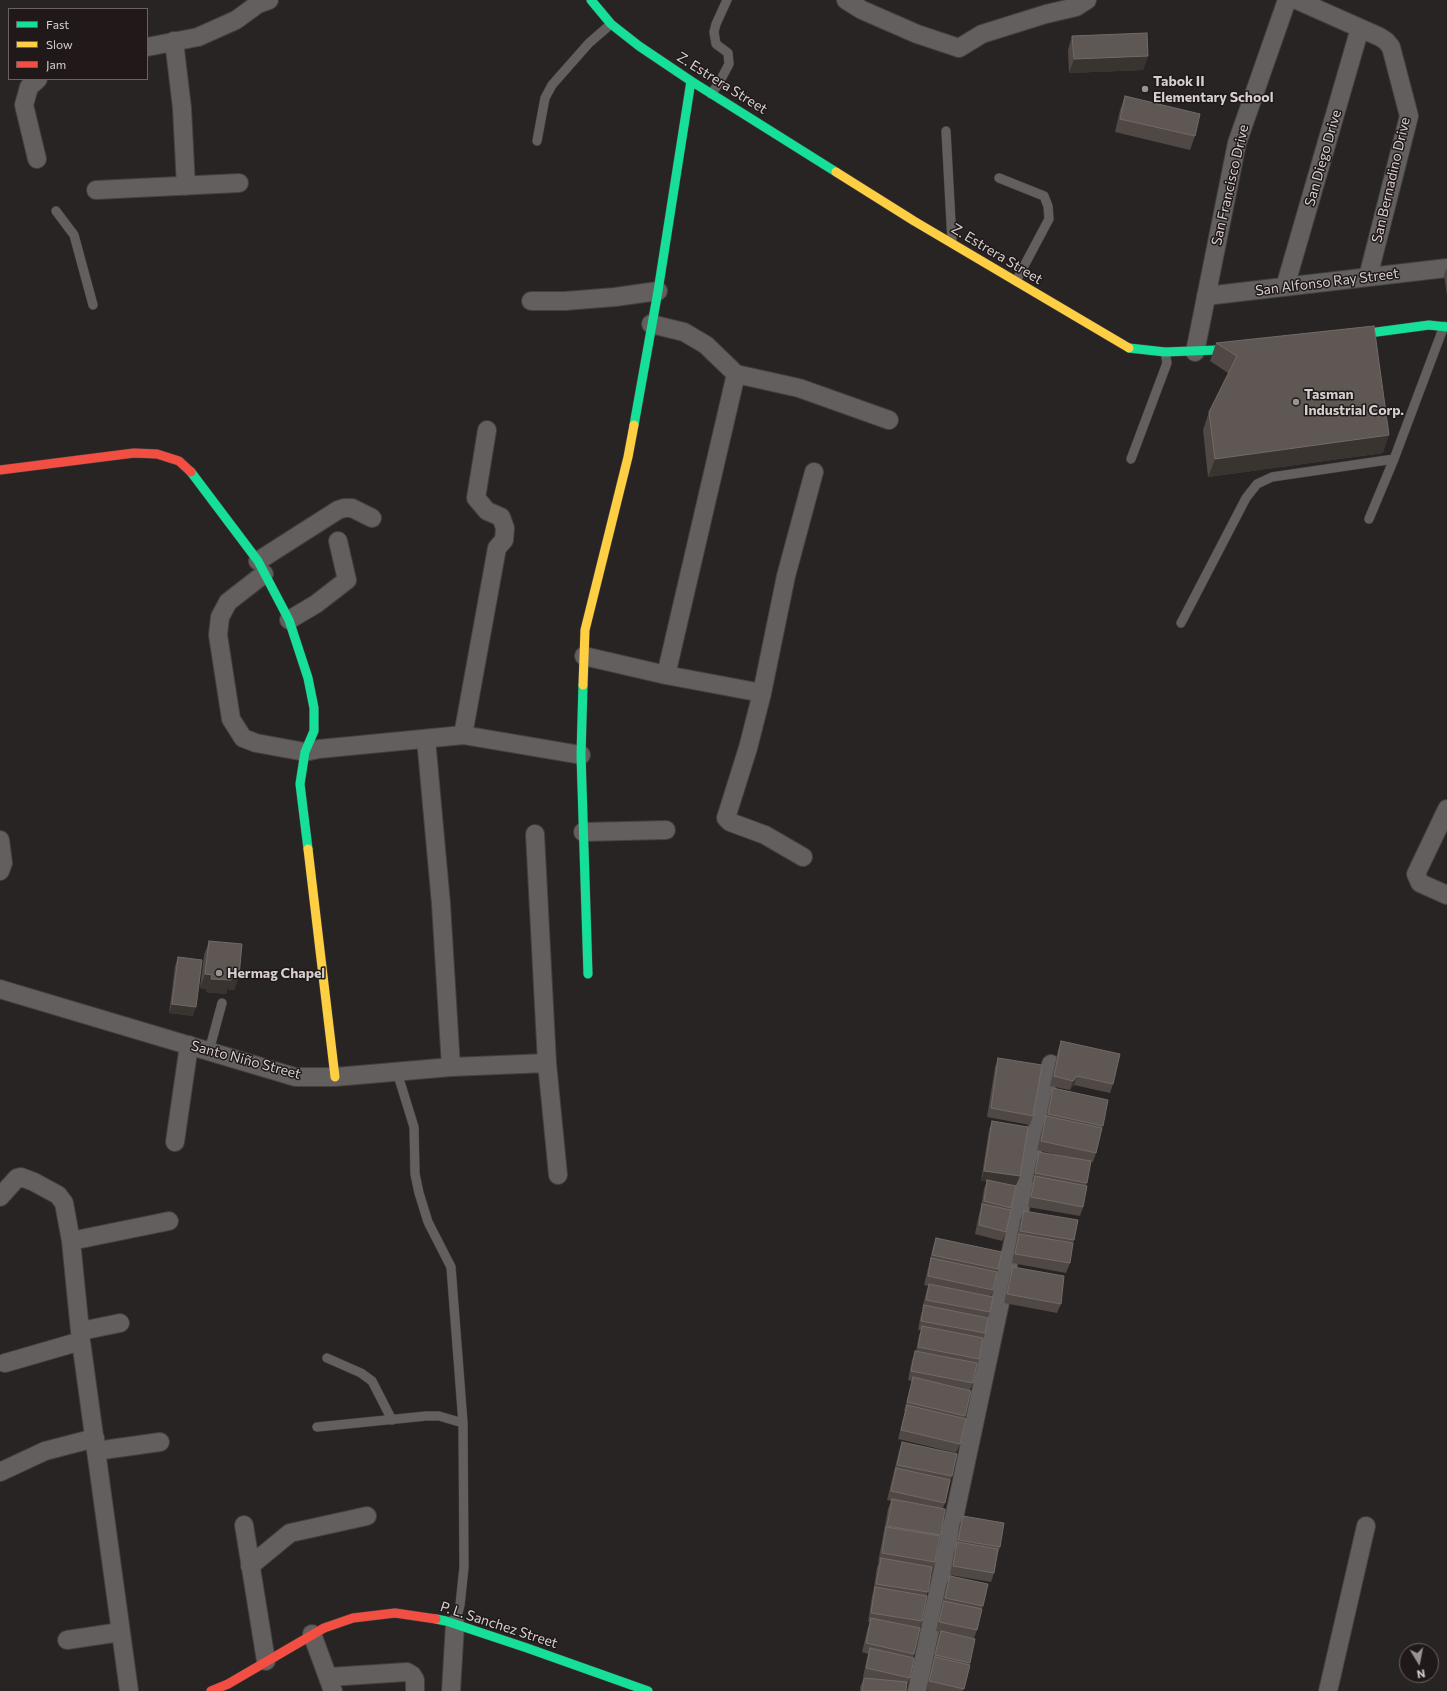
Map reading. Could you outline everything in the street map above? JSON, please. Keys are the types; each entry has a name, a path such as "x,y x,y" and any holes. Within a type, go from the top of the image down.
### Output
{"street":[{"path":"148,47 198,37 236,20 258,4 269,0"},
{"name":"Z. Estrera Street","path":"591,0 611,24 639,46 711,94 952,243 1130,348 1165,352 1195,352 1250,348"},
{"path":"846,0 862,10 910,31 959,48 982,34 1046,14 1076,7 1087,0"},
{"name":"San Francisco Drive","path":"1195,352 1237,143 1287,0"},
{"name":"San Bernadino Drive","path":"1297,0 1380,37 1391,46 1409,116 1368,277"},
{"name":"San Diego Drive","path":"1285,287 1360,28"},
{"path":"174,41 182,108 186,186"},
{"path":"37,80 29,87 24,105 37,159"},
{"path":"588,974 581,755 585,630 628,457 658,291 691,81"},
{"path":"96,190 239,183"},
{"name":"San Alfonso Ray Street","path":"1206,296 1447,268"},
{"path":"531,301 565,301 615,297 658,291"},
{"path":"651,324 684,332 706,346 736,374 799,388 889,420"},
{"path":"1336,338 1429,325 1446,326"},
{"path":"666,675 736,374"},
{"path":"464,735 497,548 504,540 505,528 501,517 487,512 476,498 487,430"},
{"path":"0,470 134,453 157,454 179,461 190,471 230,522 261,568 289,620 308,678 314,708 314,731 305,752 300,784 335,1077"},
{"path":"803,857 765,836 730,822 726,818 748,748 762,693 786,576 814,472"},
{"path":"372,518 352,508 338,510 261,568 228,602 220,617 218,635 231,719 243,738 256,743 305,752 319,749 464,735 581,755"},
{"path":"289,620 320,602 347,580 338,541"},
{"path":"584,656 666,675 762,693"},
{"path":"426,739 441,904 451,1067"},
{"path":"1447,809 1416,874 1420,883 1447,895"},
{"path":"583,832 666,830"},
{"path":"535,834 547,1063 558,1176"},
{"path":"0,840 3,863 0,871"},
{"name":"Santo Niño Street","path":"0,989 295,1076 335,1077 451,1067 547,1063"},
{"path":"176,1142 188,1045"},
{"path":"917,1691 1051,1064"},
{"path":"0,1197 17,1178 21,1177 34,1182 58,1196 64,1204 71,1241 81,1336 129,1691"},
{"path":"71,1241 168,1221"},
{"path":"5,1363 120,1323"},
{"path":"0,1472 45,1451 95,1444 160,1442"},
{"path":"250,1566 290,1533 368,1516"},
{"path":"244,1525 266,1661"},
{"path":"1328,1691 1366,1526"},
{"name":"P. L. Sanchez Street","path":"211,1691 228,1684 312,1634 337,1623 374,1615 394,1614 416,1616 455,1624 527,1648 640,1690"},
{"path":"451,1691 455,1624"},
{"path":"67,1640 120,1632"},
{"path":"312,1634 331,1684 407,1672 412,1675 415,1680 415,1691"}],"lane":[{"path":"711,94 719,83 729,64 728,53 716,44 714,32 727,0"},
{"path":"537,141 546,98 552,85 589,43 611,24"},
{"path":"946,131 952,243"},
{"path":"999,178 1044,196 1048,206 1049,219 1016,281"},
{"path":"56,211 74,235 93,304"},
{"path":"1369,519 1446,326"},
{"path":"1131,459 1167,363 1165,352"},
{"path":"1181,623 1246,498 1257,484 1272,477 1394,459"},
{"path":"209,1051 222,1003"},
{"path":"398,1072 414,1127 415,1174 419,1193 428,1222 451,1266 463,1423 464,1567 460,1605 455,1624"},
{"path":"327,1358 361,1373 372,1381 392,1420"},
{"path":"317,1427 434,1416 463,1423"}],"building":[{"path":"1147,33 1148,56 1074,59 1072,36"},
{"path":"1125,96 1200,114 1195,136 1120,119"},
{"name":"Tasman Industrial Corp.","path":"1374,326 1389,435 1215,459 1209,412 1237,356 1216,343"},
{"path":"209,941 242,944 239,976 231,976 231,980 211,979 212,975 205,974"},
{"path":"178,957 202,960 196,1007 172,1004"},
{"path":"1061,1041 1120,1054 1113,1084 1077,1076 1073,1081 1054,1076"},
{"path":"998,1058 1042,1065 1033,1116 991,1108"},
{"path":"1053,1088 1108,1100 1103,1126 1048,1114"},
{"path":"1046,1116 1102,1128 1096,1153 1041,1141"},
{"path":"992,1121 1028,1127 1020,1176 984,1171"},
{"path":"1039,1152 1091,1161 1087,1183 1035,1173"},
{"path":"1035,1176 1087,1186 1083,1207 1031,1197"},
{"path":"987,1180 1016,1186 1011,1208 984,1201"},
{"path":"982,1204 1011,1210 1006,1232 979,1225"},
{"path":"1024,1211 1078,1220 1074,1240 1020,1231"},
{"path":"1019,1234 1073,1243 1070,1263 1015,1254"},
{"path":"936,1238 1002,1252 998,1269 932,1255"},
{"path":"931,1258 997,1272 993,1290 928,1276"},
{"path":"1013,1267 1064,1276 1061,1304 1007,1294"},
{"path":"929,1284 993,1297 990,1312 926,1300"},
{"path":"924,1305 988,1318 985,1333 921,1321"},
{"path":"922,1326 983,1338 979,1359 918,1347"},
{"path":"915,1351 977,1363 973,1383 911,1371"},
{"path":"913,1377 971,1391 965,1416 907,1402"},
{"path":"907,1405 966,1419 960,1444 901,1430"},
{"path":"902,1442 957,1454 952,1476 897,1465"},
{"path":"896,1468 950,1480 945,1503 891,1491"},
{"path":"892,1499 945,1509 941,1535 887,1526"},
{"path":"963,1516 1004,1523 1000,1547 958,1540"},
{"path":"886,1527 940,1536 935,1562 882,1553"},
{"path":"957,1542 998,1549 994,1573 953,1566"},
{"path":"881,1558 932,1567 928,1592 876,1584"},
{"path":"950,1576 988,1584 983,1606 945,1598"},
{"path":"875,1587 927,1596 922,1621 871,1613"},
{"path":"944,1601 982,1609 977,1630 939,1622"},
{"path":"871,1618 920,1628 914,1654 866,1643"},
{"path":"941,1631 975,1639 970,1663 935,1655"},
{"path":"870,1648 914,1658 910,1678 866,1668"},
{"path":"935,1657 970,1665 964,1689 929,1681"},
{"path":"864,1678 907,1682 906,1691 862,1691"}],"traffic: fast":[{"path":"591,0 611,24 639,46 691,81 836,172"},
{"path":"634,425 658,291 691,81"},
{"path":"1347,336 1429,325 1447,327"},
{"path":"1129,348 1165,352 1243,349"},
{"path":"191,472 258,561 289,620 308,678 314,708 314,731 305,752 300,784 308,849"},
{"path":"583,685 581,755 588,974"},
{"path":"436,1619 527,1648 648,1691"}],"traffic: slow":[{"path":"836,172 914,221 1129,348"},
{"path":"583,685 585,630 628,457 634,425"},
{"path":"308,849 335,1077"}],"traffic: jam":[{"path":"0,470 134,453 157,454 179,461 191,472"},
{"path":"211,1691 228,1684 324,1628 353,1618 395,1613 436,1619"}],"place":[{"name":"Tabok II Elementary School","path":"1145,89"},
{"name":"Tasman Industrial Corp.","path":"1296,402"},
{"name":"Hermag Chapel","path":"219,973"}]}
